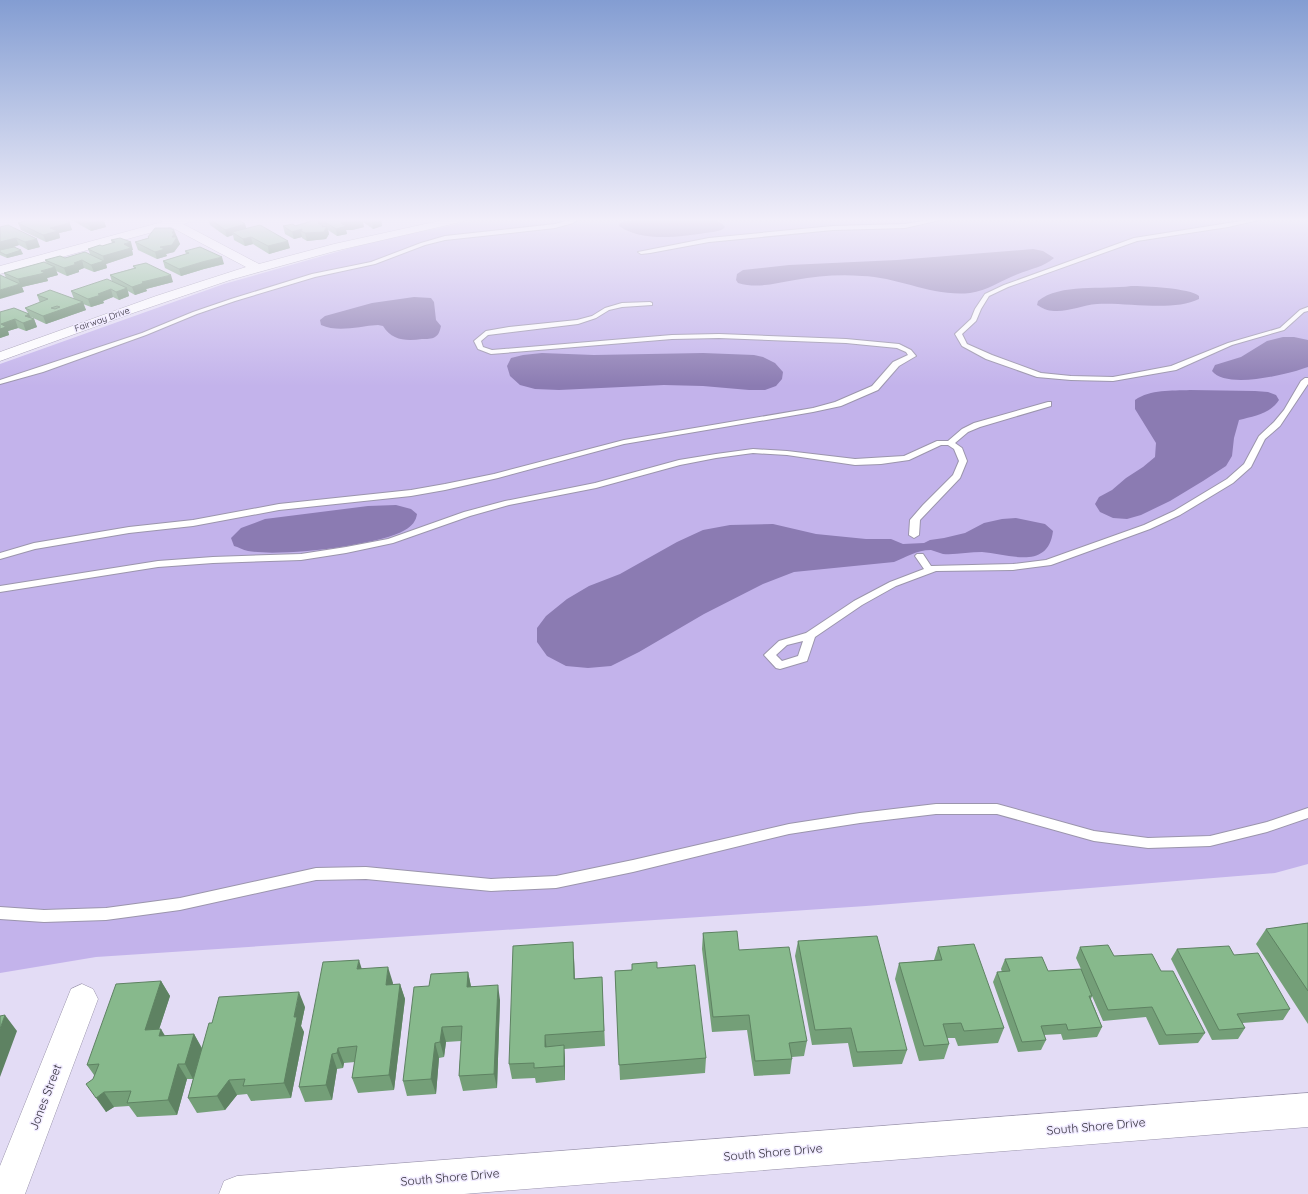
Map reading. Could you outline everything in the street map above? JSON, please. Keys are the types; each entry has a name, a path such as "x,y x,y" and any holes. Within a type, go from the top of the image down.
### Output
{"street":[{"name":"Fairway Drive","path":"0,357 107,317 236,275"},
{"name":"Jones Street","path":"7,1194 82,999"},
{"name":"South Shore Drive","path":"237,1194 1308,1110"}],"lane":[{"path":"0,382 40,370 144,334 195,313 233,300 320,275"},
{"path":"1037,275 1006,286 987,295 974,320 958,334 964,345 989,357 1040,375 1071,378 1113,379 1172,368 1230,344 1282,328 1308,309"},
{"path":"0,556 34,546 122,531 193,523 286,506 411,493 445,487 502,474 624,442 813,410 838,404 875,388 896,364 912,356 909,351 899,346 792,338 719,336 672,337 491,352 480,348 477,341 486,333 509,329 578,322 594,317 607,309 622,305 650,304"},
{"path":"810,636 858,603 893,584 929,570 935,568 1013,567 1048,563 1147,527 1177,513 1230,481 1248,465 1262,438 1277,424 1287,411 1304,383 1308,380"},
{"path":"0,589 158,564 212,560 301,557 346,550 390,541 467,514 508,503 596,485 678,462 716,456 753,451 787,453 854,462 906,458 940,444 950,443 967,430 999,418 1035,409 1048,404"},
{"path":"914,535 915,520 956,476 963,461 958,448 950,443"},
{"path":"920,556 929,570"},
{"path":"0,913 44,916 106,914 180,904 316,874 366,873 491,885 556,882 633,866 789,829 860,818 936,809 997,809 1094,836 1148,843 1210,841 1267,828 1308,813"}],"shaded area":[{"path":"257,275 1308,275 1308,864 1275,873 866,906 96,957 0,973 0,364 224,284"},
{"path":"737,275 1016,275 982,290 970,293 929,290 875,277 854,275 820,276 760,285 745,285 738,283 736,280"},
{"path":"1146,286 1186,291 1199,296 1199,299 1176,305 1149,306 1097,304 1060,311 1050,310 1037,305 1038,301 1047,295 1070,289"},
{"path":"414,297 431,298 434,302 436,320 441,326 438,334 434,338 411,340 400,339 391,335 383,326 378,325 335,329 321,325 320,320 325,316 372,303"},
{"path":"1283,337 1294,337 1308,340 1308,367 1273,376 1244,380 1220,377 1212,371 1215,365 1241,357 1267,341"},
{"path":"542,353 594,355 703,353 754,355 763,357 775,363 783,372 782,379 776,386 765,390 664,385 559,390 535,389 520,385 510,376 507,366 511,358"},
{"path":"1190,390 1268,392 1276,395 1279,400 1271,408 1256,416 1239,420 1234,438 1232,456 1226,466 1203,481 1170,501 1141,515 1127,519 1113,518 1100,512 1095,504 1099,497 1112,490 1155,457 1156,443 1135,409 1135,400 1141,396 1154,392"},
{"path":"396,505 411,509 417,514 415,521 405,530 392,536 373,541 328,549 263,552 248,551 234,546 231,538 241,528 265,519 368,506"},
{"path":"1016,518 1045,524 1053,531 1050,543 1044,551 1035,556 1015,557 982,552 943,554 926,550 916,552 894,562 794,572 763,584 704,614 639,652 611,666 588,668 566,666 547,656 537,642 537,628 546,616 567,599 589,586 620,574 677,542 703,530 730,525 773,524 816,534 866,539 891,539 903,544 924,543 930,540 965,533 984,523"}],"building":[{"path":"0,275 20,284 0,290"},
{"path":"8,275 37,275 18,279"},
{"path":"110,275 171,275 142,282 144,283 132,287"},
{"path":"107,279 127,288 116,292 111,289 98,294 101,295 88,299 71,291"},
{"path":"50,290 83,302 43,316 25,308 48,299 37,295","holes":["57,306 60,307 55,309 51,308"]},
{"path":"14,308 29,314 25,316 34,319 23,323 15,319 1,324 6,327 0,329 0,312"},
{"path":"1308,923 1308,991 1266,929"},
{"path":"737,931 739,950 789,947 807,1041 789,1043 792,1059 755,1061 749,1015 713,1017 703,933"},
{"path":"877,936 907,1050 857,1052 851,1028 815,1030 798,941"},
{"path":"573,942 574,979 602,977 604,1031 545,1035 545,1047 564,1045 564,1066 534,1068 534,1063 509,1064 513,946"},
{"path":"974,944 1004,1028 964,1031 961,1023 943,1024 949,1044 924,1046 899,963 942,960 938,947"},
{"path":"1108,945 1114,956 1152,954 1161,971 1173,971 1205,1033 1166,1035 1152,1007 1108,1010 1080,947"},
{"path":"1229,946 1234,955 1258,953 1290,1009 1237,1014 1245,1028 1219,1030 1177,949"},
{"path":"1042,957 1048,971 1081,969 1092,996 1089,996 1102,1027 1068,1030 1066,1024 1041,1026 1046,1040 1022,1042 997,972 1010,971 1005,959"},
{"path":"359,960 357,969 388,967 386,985 400,984 389,1075 352,1078 357,1046 338,1048 337,1053 332,1054 326,1085 299,1087 323,962"},
{"path":"657,962 657,968 695,965 706,1058 619,1065 615,971 632,970 632,964"},
{"path":"468,972 467,987 498,985 494,1074 459,1076 462,1026 442,1027 440,1042 435,1043 431,1079 403,1081 414,987 429,986 431,974"},
{"path":"161,981 145,1030 161,1029 159,1036 194,1034 185,1064 178,1064 168,1100 127,1103 131,1091 104,1092 96,1098 86,1084 93,1079 99,1064 87,1065 116,984"},
{"path":"299,992 294,1017 297,1017 284,1083 243,1086 245,1079 229,1080 217,1096 188,1098 209,1023 212,1023 219,997"},
{"path":"5,1015 0,1029 0,1016"}]}
